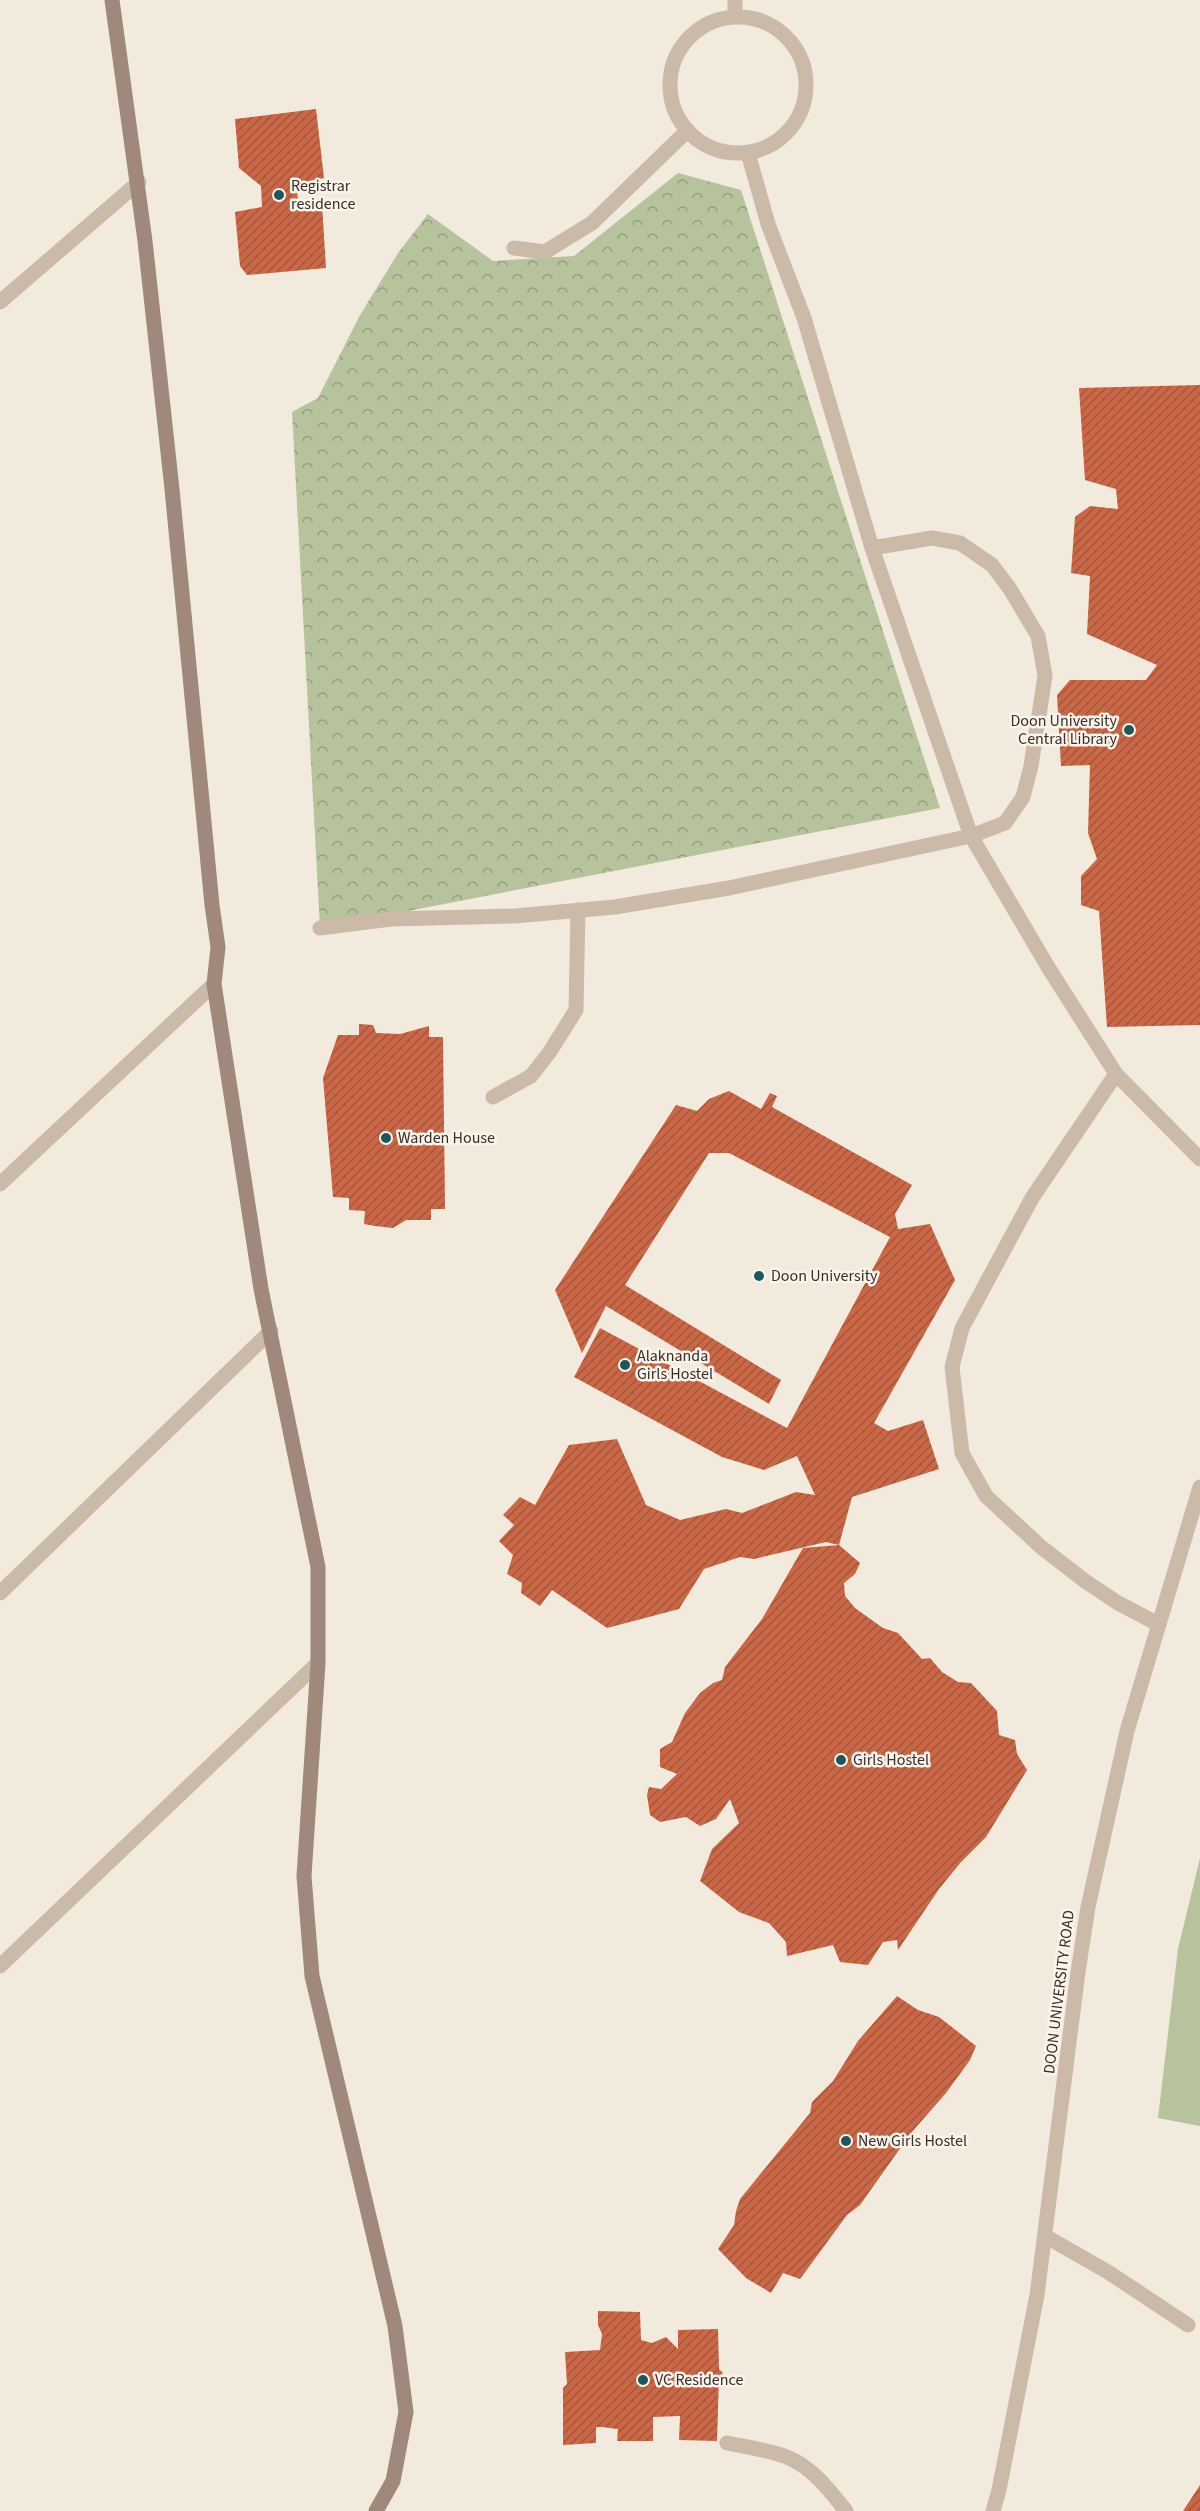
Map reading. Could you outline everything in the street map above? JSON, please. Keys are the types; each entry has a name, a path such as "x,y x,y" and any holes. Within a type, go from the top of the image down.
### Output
{"main road":[{"path":"112,0 139,182 172,489 218,947 214,984 261,1289 318,1567 318,1663 304,1876 312,1976 395,2326 406,2412 393,2481 376,2511"}],"street":[{"path":"735,0 735,16"},
{"path":"735,16 759,19 780,29 795,46 806,67 807,90 802,113 789,132 770,146 748,153 715,149 704,145 687,131 675,112 669,91 671,68 680,48 695,32 713,20 735,16"},
{"path":"514,248 545,252 592,223 687,131"},
{"path":"748,153 768,224 804,318 872,548 971,836 1048,967 1116,1074 1200,1159"},
{"path":"0,302 139,182"},
{"path":"320,928 391,919 515,916 615,907 729,888 971,836 1005,823 1023,797 1035,744 1045,676 1038,636 1010,589 992,565 960,543 932,538 872,548"},
{"path":"493,1097 531,1076 554,1046 576,1010 578,910"},
{"path":"0,1184 214,984"},
{"path":"1116,1074 1032,1198 962,1328 951,1367 962,1454 986,1496 1041,1546 1085,1581 1118,1604 1158,1624"},
{"path":"0,1593 271,1331"},
{"name":"DOON UNIVERSITY ROAD","path":"993,2511 1037,2295 1077,1972 1088,1907 1127,1731 1200,1487"},
{"path":"0,1966 318,1663"},
{"path":"1045,2236 1108,2272 1188,2325"},
{"path":"727,2443 788,2457 824,2484 846,2511"}],"green space":[{"path":"678,173 741,190 940,808 320,928 292,412 318,398 359,317 398,253 428,214 493,261 574,256"},
{"path":"1200,1858 1200,2126 1158,2118 1178,1949"}],"building":[{"name":"Registrar residence","path":"316,109 324,178 297,184 298,207 322,204 326,268 247,275 240,266 235,212 262,207 261,186 239,168 235,119"},
{"name":"Doon University Central Library","path":"1200,385 1200,1025 1107,1027 1099,911 1081,905 1081,876 1097,859 1088,833 1090,765 1061,766 1057,695 1070,680 1146,680 1157,665 1087,634 1090,576 1071,573 1075,517 1090,506 1118,509 1116,489 1085,480 1079,388"},
{"name":"Warden House","path":"359,1024 373,1025 376,1033 400,1034 429,1026 429,1037 443,1037 445,1209 431,1209 431,1220 406,1220 393,1228 364,1224 365,1211 349,1210 349,1198 333,1197 323,1078 338,1035 359,1035"},
{"name":"Alaknanda Girls Hostel","path":"729,1091 761,1109 770,1093 777,1096 772,1107 912,1185 895,1214 898,1229 930,1224 955,1280 874,1423 888,1431 923,1420 939,1469 852,1497 839,1545 826,1542 754,1559 740,1557 704,1569 679,1609 607,1628 552,1590 540,1606 521,1593 522,1583 507,1574 513,1555 499,1541 514,1525 503,1515 520,1497 535,1505 569,1445 617,1439 646,1505 680,1520 726,1509 742,1513 796,1492 815,1495 797,1456 764,1470 722,1457 574,1377 600,1328 787,1428 890,1237 729,1153 709,1153 625,1285 781,1380 769,1404 606,1306 582,1353 555,1290 676,1105 697,1111 709,1099"},
{"name":"Girls Hostel","path":"839,1545 860,1563 855,1574 844,1583 845,1596 855,1608 883,1628 898,1633 922,1659 930,1658 942,1672 958,1682 971,1683 997,1711 999,1735 1015,1740 1017,1754 1027,1770 986,1837 939,1889 898,1950 897,1940 883,1942 868,1965 840,1962 833,1945 787,1956 786,1942 769,1923 739,1912 700,1881 712,1849 739,1823 730,1799 716,1819 700,1826 686,1817 660,1822 650,1815 647,1795 649,1787 661,1789 677,1774 660,1767 660,1749 672,1742 685,1713 700,1693 713,1683 722,1680 725,1667 762,1619 803,1548"},
{"name":"New Girls Hostel","path":"897,1996 918,2010 939,2017 976,2046 970,2060 946,2093 911,2133 860,2205 847,2215 800,2279 783,2273 771,2293 746,2278 718,2249 734,2225 740,2199 810,2113 812,2102 833,2081 858,2041"},
{"name":"VC Residence","path":"598,2311 640,2312 641,2340 652,2343 666,2337 678,2349 678,2330 718,2329 719,2369 723,2373 719,2377 717,2441 679,2440 680,2416 653,2417 653,2441 617,2441 618,2429 596,2427 596,2443 563,2445 563,2388 567,2384 565,2352 600,2350 602,2334 598,2325"},
{"path":"1200,2485 1200,2511 1183,2511"}],"place":[{"name":"Registrar residence","path":"279,195"},
{"name":"Doon University Central Library","path":"1129,730"},
{"name":"Warden House","path":"386,1138"},
{"name":"Doon University","path":"759,1276"},
{"name":"Alaknanda Girls Hostel","path":"625,1365"},
{"name":"Girls Hostel","path":"841,1760"},
{"name":"New Girls Hostel","path":"846,2141"},
{"name":"VC Residence","path":"643,2380"}]}
